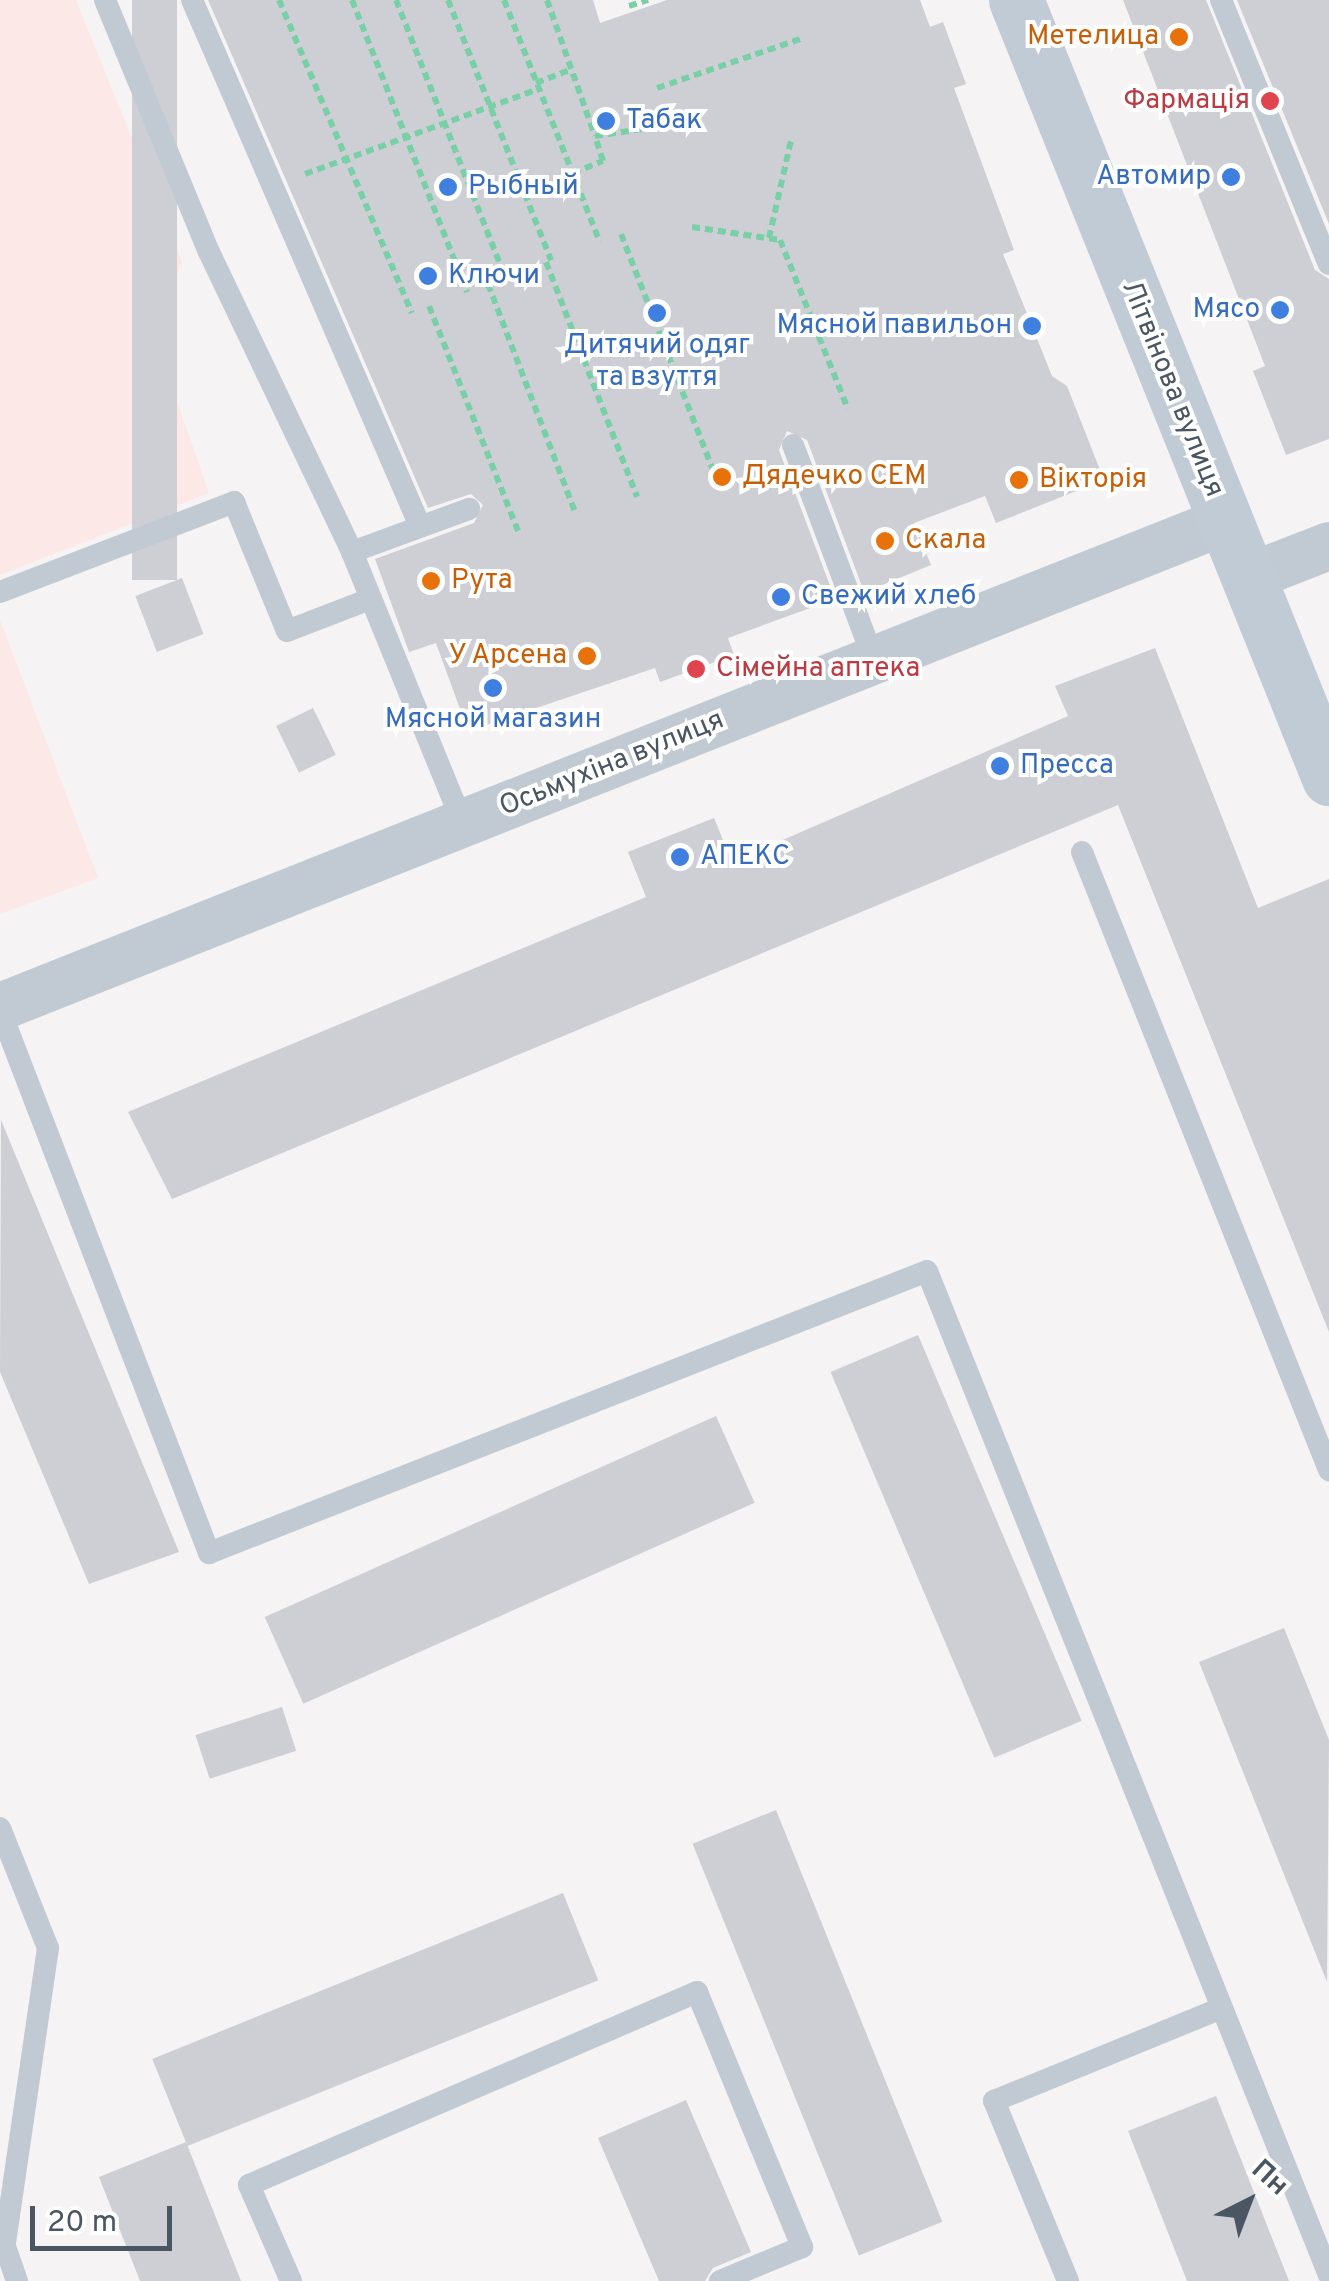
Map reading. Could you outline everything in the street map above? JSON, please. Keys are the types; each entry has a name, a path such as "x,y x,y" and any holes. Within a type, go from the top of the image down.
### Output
{"street":[{"name":"Літвінова вулиця","path":"1016,0 1329,778"},
{"name":"Осьмухіна вулиця","path":"0,1008 1224,521"},
{"path":"1247,578 1329,546"}],"lane":[{"path":"105,0 210,252 352,552 463,824"},
{"path":"192,0 420,526"},
{"path":"1221,0 1329,264"},
{"path":"793,445 874,660"},
{"path":"0,592 234,502 287,632 370,599"},
{"path":"352,552 469,509"},
{"path":"1082,852 1329,1470"},
{"path":"0,1008 209,1553 928,1271 1329,2275"},
{"path":"0,1828 48,1948 2,2238 18,2281"},
{"path":"292,2281 249,2185 696,1992 802,2247 720,2281"},
{"path":"1068,2281 994,2102 1222,2008"}],"path":[{"path":"279,0 412,313"},
{"path":"352,0 467,292"},
{"path":"396,0 505,278"},
{"path":"448,0 638,497"},
{"path":"504,0 600,242"},
{"path":"547,0 603,160 572,173"},
{"path":"629,6 648,0"},
{"path":"657,88 802,38"},
{"path":"273,186 490,106 572,70"},
{"path":"595,136 669,125"},
{"path":"769,238 791,140"},
{"path":"692,227 780,240 848,409"},
{"path":"620,234 715,475"},
{"path":"488,284 576,514"},
{"path":"430,306 519,532"}],"shaded area":[{"path":"0,0 76,0 182,262 153,333 209,493 0,575"},
{"path":"0,620 98,878 0,914"}],"building":[{"path":"132,0 177,0 177,580 132,580"},
{"path":"208,0 593,0 600,23 667,0 920,0 930,27 943,22 966,84 954,88 1014,250 1003,254 1052,376 1067,386 1104,480 996,523 985,496 914,523 931,565 870,590 863,589 807,440 787,431 779,450 835,599 728,638 734,655 660,682 655,668 468,731 436,643 409,652 375,559 474,523 483,505 471,494 428,508"},
{"path":"1123,0 1206,0 1315,270 1329,279 1329,439 1286,455 1253,371 1265,366"},
{"path":"1237,0 1329,0 1329,224"},
{"path":"182,578 204,634 157,652 135,596"},
{"path":"1155,648 1258,908 1329,879 1329,1332 1118,805 172,1199 128,1112 646,897 628,852 714,818 732,862 1068,716 1055,686"},
{"path":"313,708 336,755 299,773 276,726"},
{"path":"1,1120 179,1552 89,1584 0,1372"},
{"path":"918,1335 1082,1721 994,1758 831,1372"},
{"path":"716,1416 755,1503 303,1704 265,1617"},
{"path":"1284,1628 1329,1740 1327,1982 1199,1662"},
{"path":"282,1707 296,1751 210,1779 195,1735"},
{"path":"776,1810 942,2222 859,2255 693,1844"},
{"path":"563,1893 598,1980 187,2146 152,2059"},
{"path":"1216,2096 1289,2281 1187,2281 1128,2131"},
{"path":"686,2100 751,2252 713,2268 705,2281 659,2281 598,2138"},
{"path":"186,2142 241,2281 140,2281 99,2177"}],"place":[{"name":"Метелица","path":"1179,37"},
{"name":"Фармація","path":"1270,101"},
{"name":"Табак","path":"606,121"},
{"name":"Автомир","path":"1231,177"},
{"name":"Рыбный","path":"448,187"},
{"name":"Ключи","path":"428,276"},
{"name":"Мясо","path":"1280,310"},
{"name":"Дитячий одяг та взуття","path":"657,313"},
{"name":"Мясной павильон","path":"1032,326"},
{"name":"Дядечко СЕМ","path":"722,477"},
{"name":"Вікторія","path":"1019,480"},
{"name":"Скала","path":"885,541"},
{"name":"Рута","path":"431,581"},
{"name":"Свежий хлеб","path":"781,597"},
{"name":"У Арсена","path":"587,656"},
{"name":"Сімейна аптека","path":"696,669"},
{"name":"Мясной магазин","path":"493,688"},
{"name":"Пресса","path":"1000,766"},
{"name":"АПЕКС","path":"680,857"}]}
